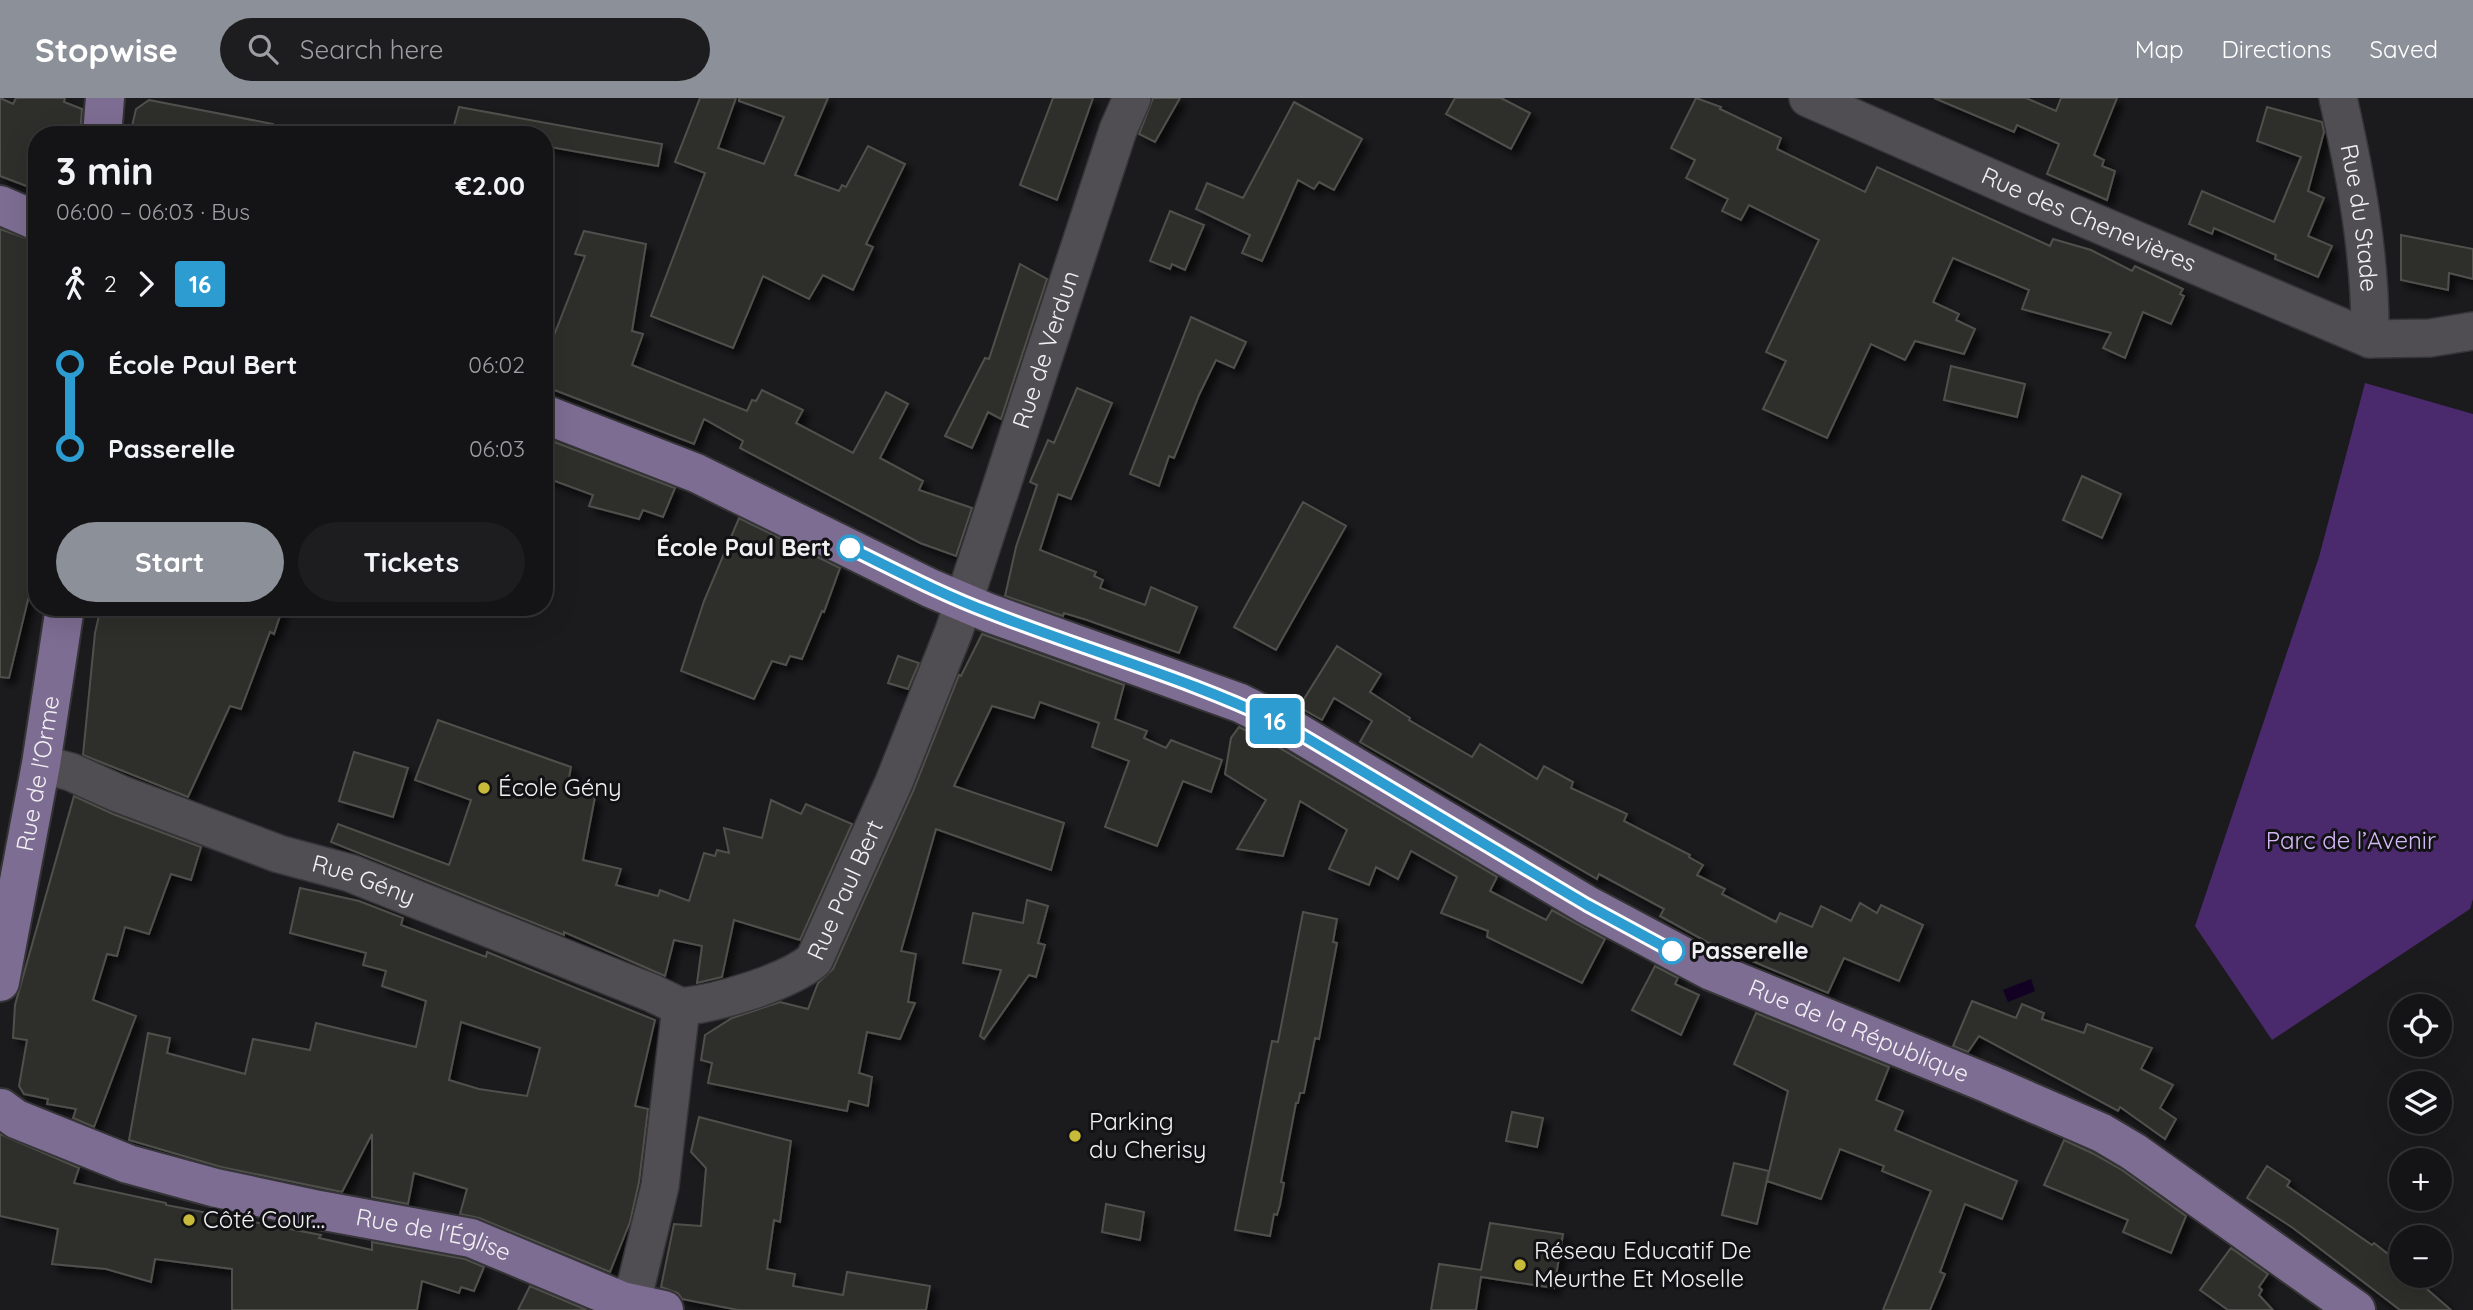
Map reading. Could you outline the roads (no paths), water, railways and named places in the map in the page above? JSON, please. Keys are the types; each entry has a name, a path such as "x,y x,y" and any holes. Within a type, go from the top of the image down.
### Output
{"main road":[{"path":"103,126 105,98"},
{"path":"0,205 28,217"},
{"name":"Rue de la République","path":"553,417 696,473 963,602 1240,704 1290,728 1587,905 1711,971 2102,1132 2356,1310"},
{"name":"Rue de l'Orme","path":"0,982 41,764 64,616"},
{"name":"Rue de l'Église","path":"0,1106 16,1119 128,1164 293,1205 471,1238 619,1306 664,1310"}],"street":[{"name":"Rue de Verdun","path":"963,602 1118,130 1132,98"},
{"name":"Rue des Chenevières","path":"1808,98 2370,339"},
{"name":"Rue du Stade","path":"2338,98 2358,189 2371,302 2370,339"},
{"path":"2370,339 2430,338 2473,331"},
{"name":"Rue Paul Bert","path":"681,1007 701,1004 786,977 802,970 814,960 894,782 963,602"},
{"name":"Rue Gény","path":"41,764 71,772 120,794 279,854 351,873 681,1007"},
{"path":"619,1306 636,1285 660,1186 681,1007"}],"place":[{"name":"École Paul Bert","path":"850,548"},
{"name":"École Gény","path":"484,788"},
{"name":"Passerelle","path":"1672,951"},
{"name":"Parking du Cherisy","path":"1075,1136"},
{"name":"Côté Cour...","path":"189,1220"},
{"name":"Réseau Educatif De Meurthe Et Moselle","path":"1520,1265"}],"park label":[{"name":"Parc de l’Avenir","path":"2351,841"}]}
